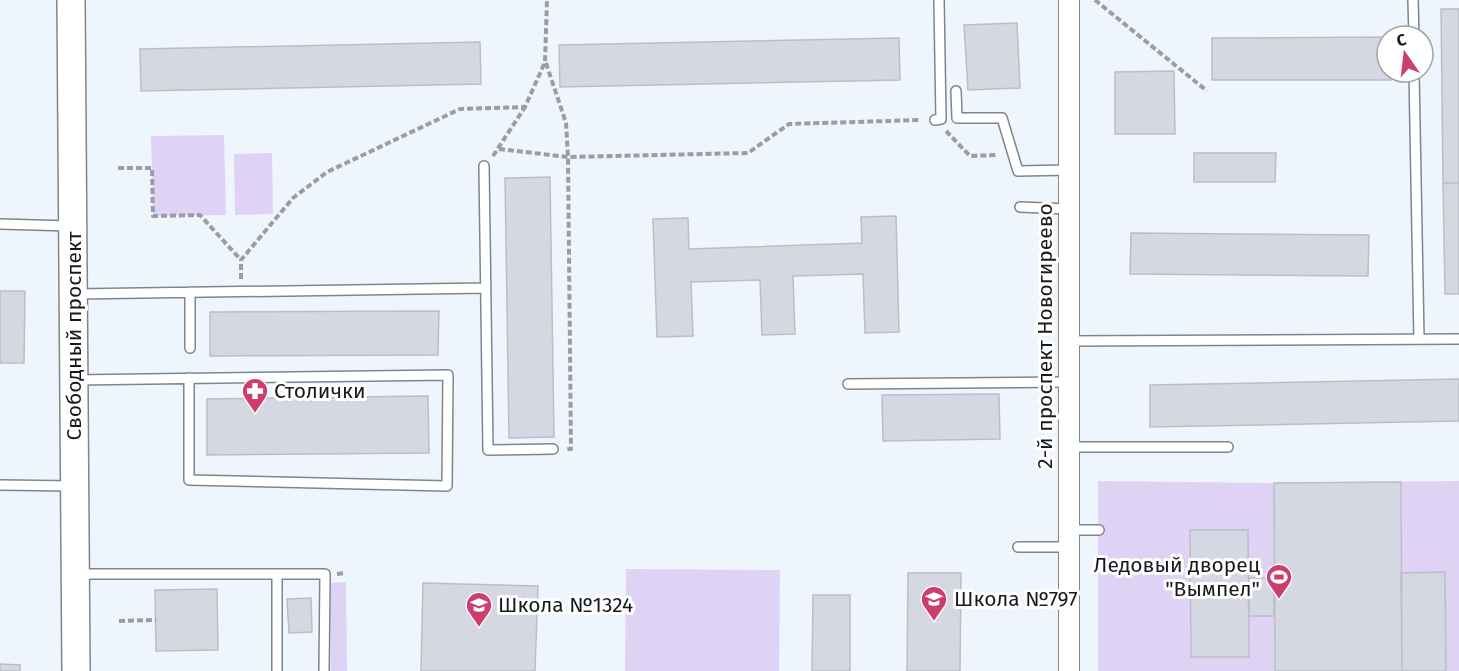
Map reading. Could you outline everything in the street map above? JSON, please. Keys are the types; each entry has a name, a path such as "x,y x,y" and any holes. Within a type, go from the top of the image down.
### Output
{"main road":[{"name":"Свободный проспект","path":"71,0 76,671"}],"street":[{"name":"2-й проспект Новогиреево","path":"1069,0 1069,671"}],"lane":[{"path":"935,120 941,119 939,0"},
{"path":"1413,0 1414,24"},
{"path":"1414,84 1419,339"},
{"path":"956,91 957,118 1002,118 1018,171 1069,170"},
{"path":"484,166 488,450 553,449"},
{"path":"1020,207 1069,209"},
{"path":"0,224 73,226"},
{"path":"73,294 486,288"},
{"path":"190,292 190,348"},
{"path":"1069,341 1459,339"},
{"path":"74,380 189,378 448,375 447,486 189,480 189,378"},
{"path":"848,384 1069,382"},
{"path":"1069,447 1228,447"},
{"path":"0,485 75,486"},
{"path":"1018,547 1099,530"},
{"path":"76,574 325,574 324,671"},
{"path":"277,574 277,671"}],"path":[{"path":"547,0 545,62 566,123 568,157 571,449 553,449"},
{"path":"1095,0 1207,91"},
{"path":"484,166 499,149 525,107 545,62"},
{"path":"241,292 241,260 293,198 327,172 460,109 525,107"},
{"path":"499,149 568,157 748,153 789,124 935,120 970,156 1013,154"},
{"path":"118,168 152,168 153,216 200,215 241,260"},
{"path":"119,621 156,620"}],"shaded area":[{"path":"224,135 226,215 153,216 151,136"},
{"path":"272,153 273,214 235,215 234,154"},
{"name":"Ледовый дворец \"Вымпел\"","path":"1098,481 1274,483 1459,481 1459,671 1098,671"},
{"path":"626,569 780,570 779,671 625,671"},
{"path":"346,582 347,671 331,671 330,583"}],"building":[{"path":"1441,9 1459,9 1459,183 1443,183"},
{"path":"1017,23 1020,88 968,90 964,25"},
{"path":"1375,37 1375,80 1212,80 1212,38"},
{"path":"899,38 900,80 560,87 559,45"},
{"path":"480,42 481,84 141,91 140,49"},
{"path":"1174,71 1175,134 1115,134 1115,72"},
{"path":"1194,153 1276,153 1275,182 1194,182"},
{"path":"550,177 554,437 509,438 505,178"},
{"path":"1443,183 1459,183 1459,294 1445,294"},
{"path":"896,216 899,332 865,333 863,274 793,276 795,334 762,335 760,280 691,282 693,336 657,337 653,219 688,218 689,249 862,243 861,217"},
{"path":"1131,233 1369,235 1368,276 1130,274"},
{"path":"0,291 25,291 24,363 0,363"},
{"path":"439,311 438,355 210,356 210,312"},
{"path":"1459,379 1459,421 1150,427 1150,385"},
{"path":"999,394 1000,439 883,441 882,395"},
{"path":"428,396 429,453 207,455 207,399"},
{"path":"1401,482 1402,671 1275,671 1274,483"},
{"path":"1190,530 1248,530 1249,657 1191,657"},
{"path":"1445,572 1446,671 1402,671 1401,573"},
{"name":"Школа №797","path":"908,573 961,573 960,671 907,671"},
{"path":"1249,578 1274,578 1274,616 1249,616"},
{"name":"Школа №1324","path":"423,583 538,586 535,671 421,671"},
{"path":"217,589 218,650 156,651 155,590"},
{"path":"813,595 850,595 850,671 812,671"},
{"path":"311,598 312,632 289,633 287,599"},
{"path":"0,664 20,665 20,671 0,671"}],"place":[{"name":"Столички","path":"255,414"},
{"name":"Ледовый дворец \"Вымпел\"","path":"1279,600"},
{"name":"Школа №797","path":"934,622"},
{"name":"Школа №1324","path":"479,628"}]}
